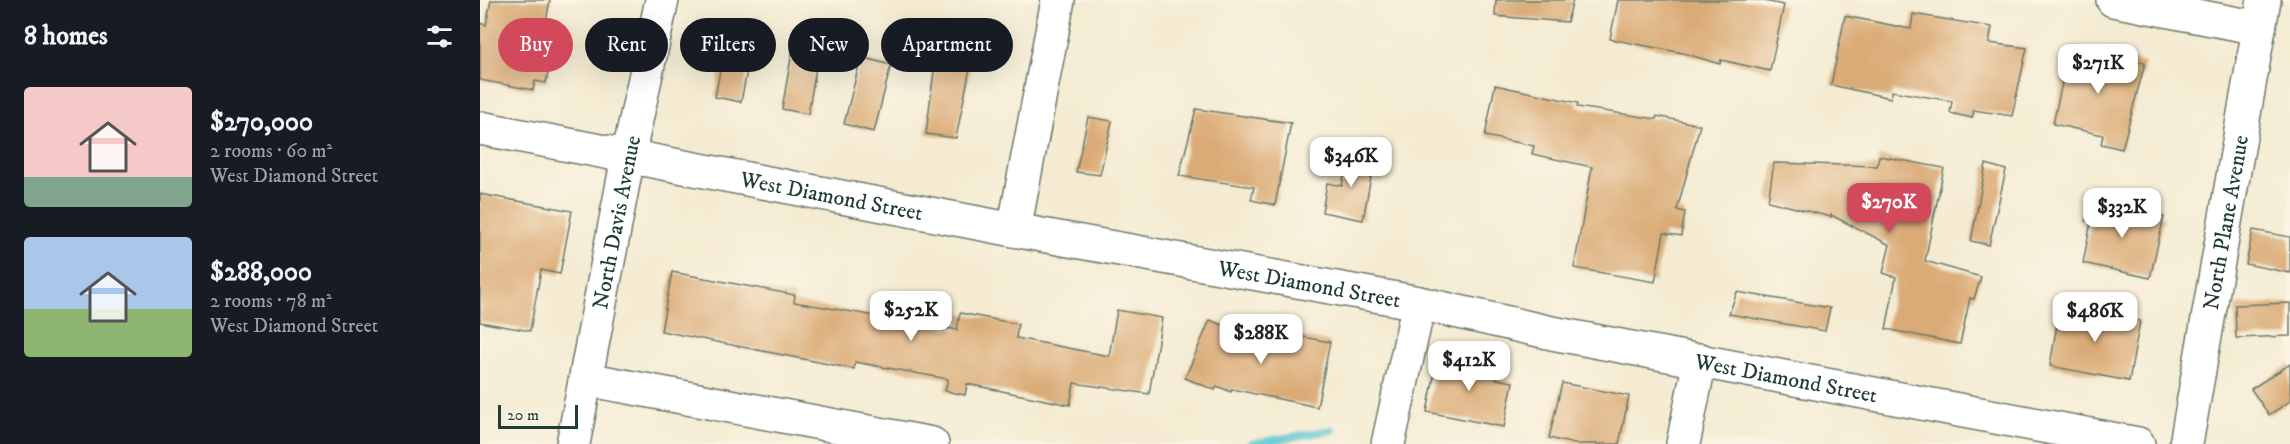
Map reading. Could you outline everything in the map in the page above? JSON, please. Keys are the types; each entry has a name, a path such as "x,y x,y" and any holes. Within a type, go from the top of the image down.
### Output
{"street":[{"name":"North Davis Avenue","path":"573,444 628,157 662,0"},
{"path":"1014,230 1058,0"},
{"path":"2113,0 2261,14"},
{"name":"North Plane Avenue","path":"2186,444 2261,14"},
{"name":"West Diamond Street","path":"480,128 1014,230 1419,303 1552,333 1700,360 1987,430 2138,444"},
{"path":"1388,444 1419,303"},
{"path":"1683,444 1700,360"},
{"path":"586,379 932,444"}],"building":[{"path":"491,0 550,0 547,18 498,18 498,72 548,72 546,83 535,81 533,90 480,80 480,23 486,25"},
{"path":"1496,0 1573,0 1567,22 1495,16"},
{"path":"1618,0 1759,0 1784,5 1770,71 1721,60 1720,64 1683,53 1610,39"},
{"path":"1913,14 1992,27 1989,43 2027,48 2012,116 1974,110 1972,118 1950,113 1952,101 1892,91 1891,98 1831,85 1845,16 1911,29"},
{"path":"2070,46 2122,61 2123,59 2145,63 2122,149 2101,144 2103,135 2053,124"},
{"path":"869,59 881,62 881,72 889,72 874,132 844,124 857,72 869,72"},
{"path":"720,72 747,72 741,102 715,97"},
{"path":"788,72 815,72 808,114 782,109"},
{"path":"934,72 969,72 956,138 926,134"},
{"path":"1495,85 1578,103 1577,107 1656,119 1657,116 1700,125 1677,210 1685,212 1681,236 1664,233 1655,282 1574,268 1592,167 1532,154 1534,146 1485,136"},
{"path":"1196,109 1291,123 1275,205 1251,200 1254,187 1179,176"},
{"path":"1088,117 1112,121 1100,175 1076,172"},
{"path":"1348,150 1375,155 1363,220 1322,212 1327,183 1342,186"},
{"path":"1879,156 1944,168 1925,261 1981,277 1974,299 1970,298 1960,344 1886,329 1896,277 1883,273 1890,245 1831,215 1831,217 1768,201 1774,163 1877,166"},
{"path":"1986,164 2006,170 1989,245 1971,241"},
{"path":"480,194 572,211 560,274 541,270 530,331 480,322"},
{"path":"2090,201 2164,217 2150,278 2083,263 2091,222 2086,221"},
{"path":"2253,230 2290,237 2290,273 2246,264"},
{"path":"672,272 795,295 794,302 957,330 960,313 1018,324 1016,338 1109,356 1117,310 1162,318 1149,394 1074,383 1070,405 967,384 965,395 945,391 948,379 855,362 854,369 661,331"},
{"path":"1737,292 1830,308 1825,331 1729,314"},
{"path":"2290,303 2290,336 2236,338 2235,305"},
{"path":"2060,306 2140,321 2129,381 2050,366"},
{"path":"1210,320 1274,346 1277,332 1330,342 1317,407 1232,389 1231,392 1217,386 1215,390 1185,378"},
{"path":"1438,356 1498,368 1496,379 1513,382 1504,427 1427,412"},
{"path":"2290,364 2290,401 2269,415 2251,389"},
{"path":"1562,383 1629,396 1619,444 1574,444 1549,438"}],"waterway":[{"path":"1251,444 1332,430"}]}
